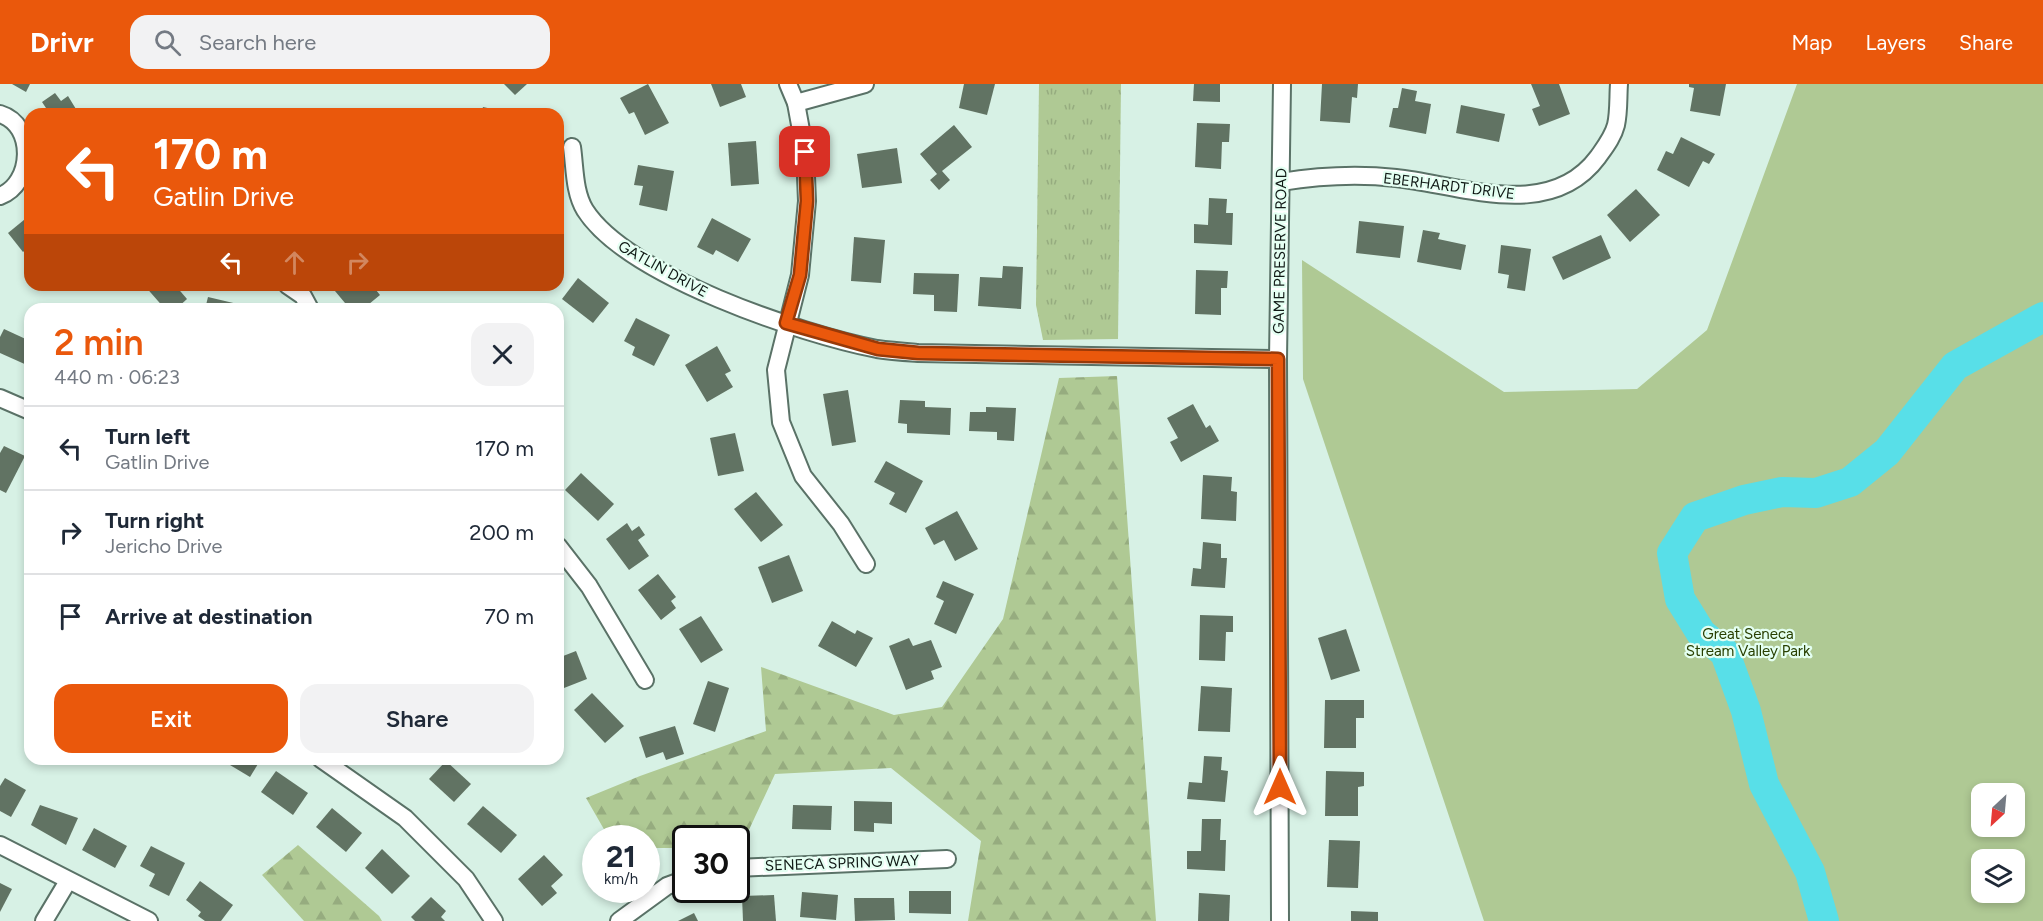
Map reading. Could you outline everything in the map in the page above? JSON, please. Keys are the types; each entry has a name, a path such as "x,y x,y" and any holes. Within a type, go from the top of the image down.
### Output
{"street":[{"path":"788,84 795,103 805,152 807,201 800,275 786,323 776,370 781,422 803,476 841,524 866,564"},
{"path":"795,103 864,84"},
{"name":"GAME PRESERVE ROAD","path":"1280,921 1278,359 1282,84"},
{"name":"EBERHARDT DRIVE","path":"1281,182 1308,177 1395,178 1502,195 1536,194 1572,181 1590,168 1612,137 1617,124 1619,84"},
{"path":"0,114 16,125 24,139"},
{"name":"GATLIN DRIVE","path":"572,147 577,191 585,210 615,243 698,291 786,323 878,349 918,353 1278,359"},
{"path":"0,196 14,187 23,176 24,165"},
{"path":"296,291 303,296 307,303"},
{"path":"0,398 24,408"},
{"path":"564,554 589,586 645,680"},
{"path":"330,765 405,818 466,879 494,921"},
{"path":"0,845 148,921"},
{"name":"SENECA SPRING WAY","path":"750,867 947,859"},
{"path":"44,921 68,881"},
{"path":"619,921 672,884"}],"green space":[{"path":"1039,84 1121,84 1118,339 1043,340 1036,305"},
{"name":"Great Seneca Stream Valley Park","path":"1797,84 2043,84 2043,921 1484,921 1303,379 1302,260 1504,392 1637,389 1707,330"},
{"path":"1117,376 1156,921 968,921 981,841 891,768 775,774 750,828 750,825 672,825 672,848 660,848 660,825 602,825 586,798 766,731 761,667 894,715 942,707 1003,619 1059,378"},
{"path":"298,845 382,921 304,921 262,875"}],"building":[{"path":"12,84 30,84 26,92"},
{"path":"504,84 527,84 515,95"},
{"path":"648,84 669,123 645,135 634,112 629,114 620,98"},
{"path":"711,84 741,84 746,97 720,107"},
{"path":"964,84 995,84 987,115 959,108"},
{"path":"1194,84 1220,84 1220,102 1193,101"},
{"path":"1322,84 1358,84 1357,98 1352,97 1350,123 1320,121"},
{"path":"1531,84 1559,84 1570,114 1539,126 1532,109 1540,106"},
{"path":"1689,84 1726,84 1720,116 1690,111 1694,88 1689,87"},
{"path":"1402,88 1417,91 1415,101 1431,104 1426,134 1389,127 1393,108 1398,108"},
{"path":"55,93 61,101 68,96 75,108 46,108 42,102"},
{"path":"1461,105 1505,114 1499,142 1456,133"},
{"path":"1197,123 1230,124 1229,142 1222,142 1221,169 1195,167"},
{"path":"954,125 972,147 942,171 950,180 939,190 930,180 937,174 920,154"},
{"path":"1681,137 1715,154 1709,164 1703,161 1689,187 1657,170 1666,151 1673,154"},
{"path":"756,141 759,184 731,186 728,143"},
{"path":"897,148 902,183 862,188 857,154"},
{"path":"638,165 674,171 667,211 639,205 643,186 634,185"},
{"path":"1636,189 1660,215 1630,242 1607,215"},
{"path":"1209,198 1227,199 1226,213 1233,213 1232,245 1194,243 1194,224 1208,225"},
{"path":"712,218 751,239 738,262 716,250 713,255 697,247"},
{"path":"24,220 23,252 8,233"},
{"path":"1359,221 1404,226 1400,258 1356,253"},
{"path":"1423,230 1440,233 1438,239 1466,245 1461,270 1417,262"},
{"path":"1601,235 1611,258 1563,280 1552,257"},
{"path":"854,237 885,240 881,283 851,281"},
{"path":"1501,245 1531,249 1525,291 1507,288 1509,275 1498,273"},
{"path":"1003,266 1023,267 1021,309 978,306 980,277 1002,278"},
{"path":"1196,270 1228,271 1227,288 1221,288 1221,315 1195,314"},
{"path":"914,273 959,274 957,312 934,311 934,295 913,294"},
{"path":"578,278 609,303 593,323 562,299"},
{"path":"149,291 180,291 187,299 183,303 160,303"},
{"path":"335,291 377,291 380,295 370,303 345,303"},
{"path":"208,297 233,303 206,303"},
{"path":"636,318 670,335 654,366 632,355 635,347 624,341"},
{"path":"4,329 24,338 24,364 0,353 0,337"},
{"path":"717,346 731,371 725,374 733,387 707,402 685,365"},
{"path":"848,390 856,442 832,446 823,394"},
{"path":"900,400 925,401 925,407 951,408 950,435 907,433 907,424 898,423"},
{"path":"1193,404 1206,428 1210,425 1219,441 1181,462 1170,442 1178,438 1167,418"},
{"path":"986,407 1016,408 1014,441 997,440 997,432 969,431 970,412 986,412"},
{"path":"735,433 744,471 718,476 710,438"},
{"path":"4,446 24,456 6,493 0,490 0,453"},
{"path":"886,461 923,481 906,513 889,504 895,493 874,482"},
{"path":"581,473 614,504 598,521 565,490"},
{"path":"1203,475 1232,477 1231,491 1237,492 1236,521 1201,519"},
{"path":"756,492 783,525 761,542 734,509"},
{"path":"957,511 978,549 955,561 944,540 934,545 925,528"},
{"path":"627,523 632,531 639,526 645,535 638,540 649,556 629,570 606,539"},
{"path":"1203,542 1221,544 1221,558 1227,558 1225,588 1191,586 1193,568 1201,569"},
{"path":"789,555 803,591 772,603 758,567"},
{"path":"658,574 676,597 671,601 676,608 661,620 638,590"},
{"path":"943,581 974,594 956,634 934,624 944,601 936,597"},
{"path":"1200,615 1233,616 1233,632 1226,632 1225,661 1199,660"},
{"path":"701,616 723,650 701,663 679,629"},
{"path":"832,621 855,634 857,630 873,638 856,667 818,646"},
{"path":"1346,629 1360,671 1331,680 1318,638"},
{"path":"909,638 913,646 931,640 942,667 931,671 934,679 906,690 889,646"},
{"path":"576,651 587,679 564,688 564,656"},
{"path":"708,681 729,688 715,732 693,724"},
{"path":"1201,686 1232,688 1230,732 1198,731"},
{"path":"592,693 624,726 605,743 574,710"},
{"path":"1325,700 1364,700 1364,718 1356,718 1356,748 1324,748"},
{"path":"675,726 684,754 666,760 663,752 646,758 639,737"},
{"path":"1204,756 1222,757 1221,770 1228,771 1225,802 1187,799 1189,782 1202,783"},
{"path":"230,765 257,765 250,777"},
{"path":"442,765 450,765 471,784 454,802 429,779"},
{"path":"276,771 308,793 293,815 261,792"},
{"path":"1326,771 1364,772 1364,786 1358,787 1358,816 1325,816"},
{"path":"5,778 26,790 11,817 0,811 0,786"},
{"path":"854,801 892,802 892,824 874,823 874,832 854,831"},
{"path":"40,805 78,818 66,845 31,825"},
{"path":"793,805 832,806 831,830 792,829"},
{"path":"483,806 517,835 501,853 467,824"},
{"path":"332,808 362,833 346,852 316,827"},
{"path":"1202,819 1221,819 1220,840 1226,840 1225,871 1187,869 1187,851 1201,851"},
{"path":"94,828 127,846 115,868 82,850"},
{"path":"1329,840 1360,841 1358,888 1327,887"},
{"path":"151,846 185,863 169,896 149,886 155,874 140,866"},
{"path":"382,849 410,876 392,894 365,868"},
{"path":"544,855 563,875 551,886 557,893 542,906 518,879"},
{"path":"200,881 233,905 221,921 205,921 198,916 201,912 186,900"},
{"path":"0,883 12,889 0,912"},
{"path":"909,891 951,891 951,914 909,913"},
{"path":"802,892 838,895 836,920 800,917"},
{"path":"1199,893 1230,895 1229,921 1198,921"},
{"path":"774,895 776,921 743,921 742,903 750,903 750,896"},
{"path":"431,897 446,911 441,917 445,921 415,921 411,917"},
{"path":"854,898 894,898 895,920 855,921"},
{"path":"1351,911 1378,912 1378,921 1351,921"},
{"path":"694,913 698,921 678,921"}],"waterway":[{"path":"1824,921 1810,872 1764,784 1746,711 1725,653 1701,633 1680,599 1672,553 1695,517 1744,500 1782,492 1816,493 1850,482 1887,452 1955,366 2043,317"}],"route":[{"path":"805,152 807,201 800,275 786,323 878,349 918,353 1278,359 1280,787"}]}
